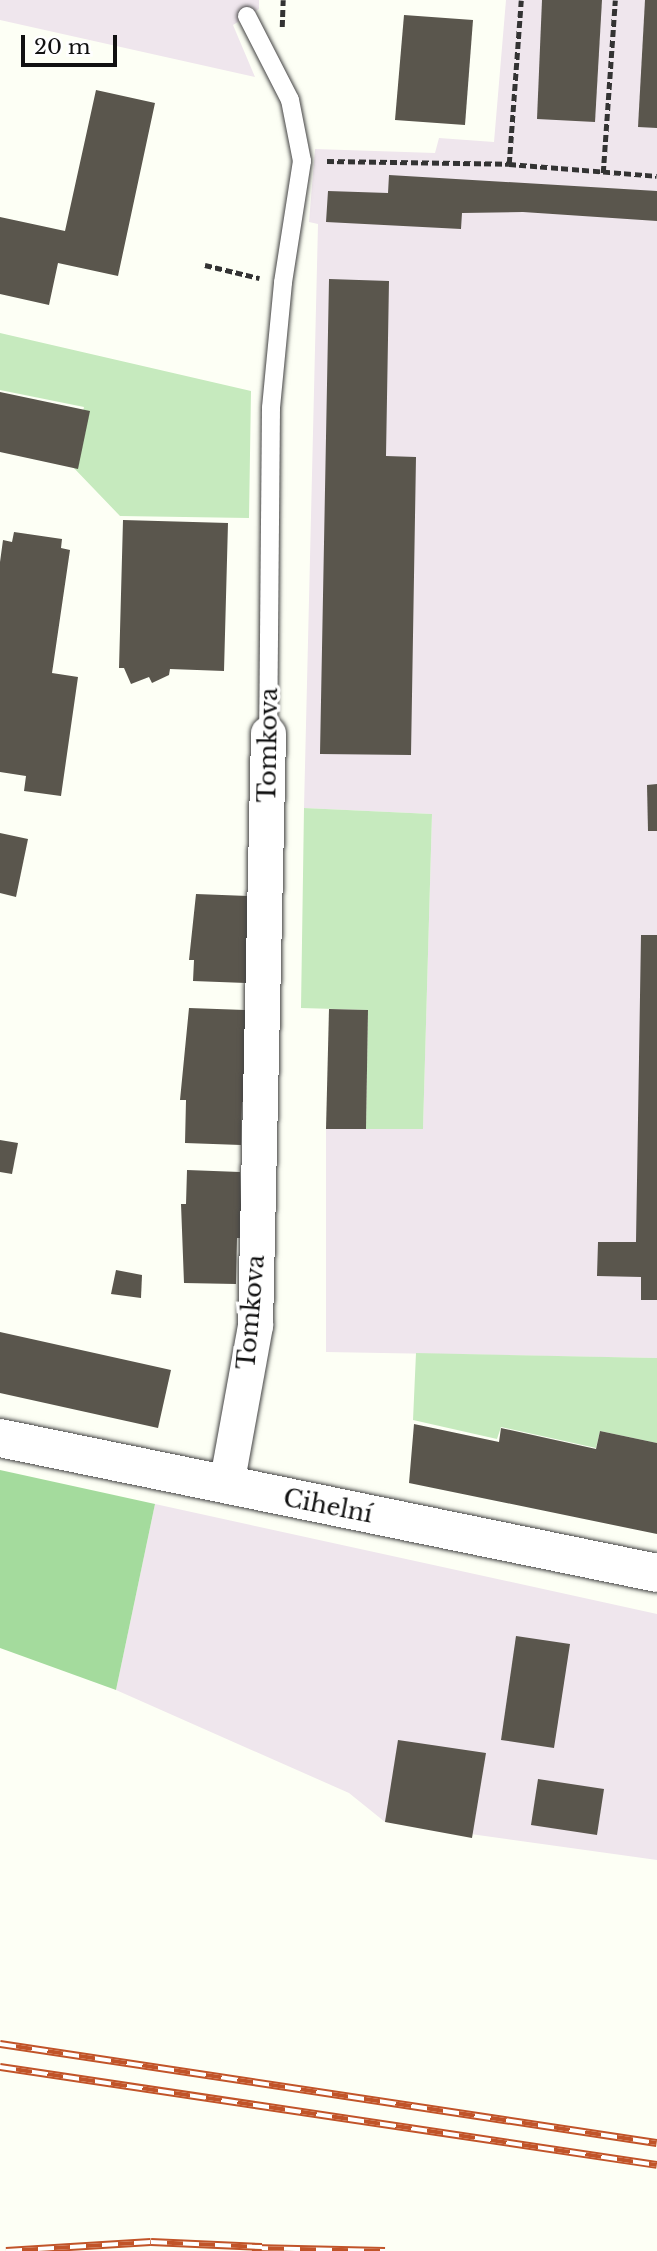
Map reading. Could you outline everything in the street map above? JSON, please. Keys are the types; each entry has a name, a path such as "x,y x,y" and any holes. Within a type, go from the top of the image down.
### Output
{"street":[{"name":"Tomkova","path":"226,1485 255,1325 268,733"},
{"name":"Cihelní","path":"0,1438 657,1573"}],"lane":[{"name":"Tomkova","path":"247,16 290,100 302,161 283,283 271,408 268,733"}],"path":[{"path":"509,164 521,0"},
{"path":"603,173 615,0"},
{"path":"302,161 509,164 657,176"},
{"path":"205,265 283,283"}],"shaded area":[{"path":"0,0 259,0 259,9 233,25 255,77 0,20"},
{"path":"506,0 657,0 657,1358 326,1352 326,1127 423,1128 432,814 304,808 318,224 309,222 315,149 435,153 439,138 494,142"},
{"path":"155,1504 657,1614 657,1860 385,1822 349,1793 116,1690"}],"green space":[{"path":"0,333 251,391 249,518 120,516 71,465 84,407 0,390"},
{"path":"304,808 432,814 423,1129 366,1129 368,1010 301,1008"},
{"path":"416,1353 657,1358 657,1443 600,1431 596,1448 501,1427 497,1439 413,1420"},
{"path":"0,1470 155,1504 116,1690 0,1648"}],"building":[{"path":"542,0 602,0 595,122 537,119"},
{"path":"645,0 657,0 657,128 638,127"},
{"path":"404,15 473,20 465,125 395,120"},
{"path":"96,90 155,103 118,276 58,263 49,305 0,294 0,217 65,231"},
{"path":"389,175 657,191 657,221 523,212 462,213 461,229 326,222 328,191 388,193"},
{"path":"329,279 389,281 386,456 416,457 411,755 320,754"},
{"path":"0,392 90,411 78,469 0,452"},
{"path":"123,520 228,523 224,671 170,669 169,675 152,683 149,677 131,684 124,668 119,668"},
{"path":"14,532 62,539 61,548 70,550 52,673 78,677 61,796 24,791 26,776 0,772 0,562 3,540 12,542"},
{"path":"657,784 657,831 648,831 647,785"},
{"path":"0,833 28,839 16,897 0,893"},
{"path":"196,894 248,896 246,983 193,981 194,960 189,960"},
{"path":"641,935 657,935 657,1300 641,1300 641,1277 597,1276 598,1242 636,1242"},
{"path":"189,1008 245,1010 248,1102 242,1102 241,1145 185,1143 186,1100 180,1100"},
{"path":"329,1009 368,1010 366,1129 326,1129"},
{"path":"0,1140 18,1143 12,1174 0,1172"},
{"path":"187,1170 240,1172 242,1238 237,1238 236,1284 184,1283 181,1204 186,1204"},
{"path":"116,1270 142,1275 141,1298 111,1294"},
{"path":"0,1332 171,1370 158,1428 0,1393"},
{"path":"414,1424 499,1442 501,1428 596,1449 600,1431 657,1443 657,1534 409,1483"},
{"path":"516,1636 570,1644 554,1748 501,1740"},
{"path":"398,1740 486,1753 472,1838 385,1822"},
{"path":"538,1779 604,1789 597,1835 531,1825"}],"railway":[{"path":"0,2044 657,2143"},
{"path":"0,2067 657,2165"},
{"path":"6,2251 151,2242 262,2247"},
{"path":"252,2248 385,2251"}]}
